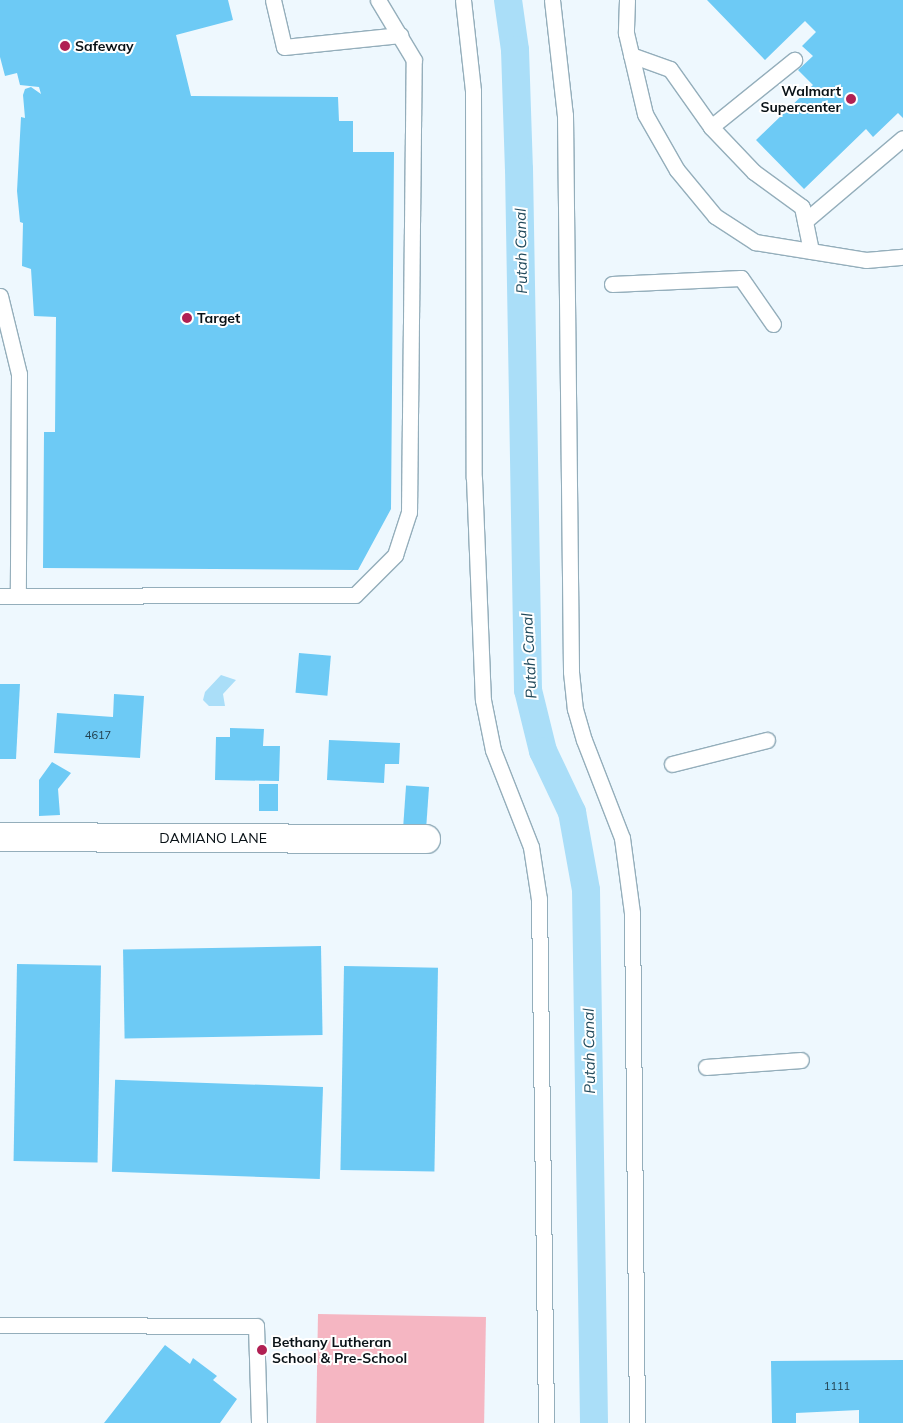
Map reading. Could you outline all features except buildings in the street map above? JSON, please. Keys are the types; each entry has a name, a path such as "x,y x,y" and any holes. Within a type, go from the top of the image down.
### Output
{"street":[{"name":"DAMIANO LANE","path":"0,837 426,839"}],"lane":[{"path":"273,0 284,47 400,36"},
{"path":"0,596 355,595 395,556 409,512 414,60 378,0"},
{"path":"463,0 473,91 474,478 483,700 493,750 531,847 539,899 546,1423"},
{"path":"552,0 564,116 571,672 575,709 584,740 622,838 632,913 637,1423"},
{"path":"627,0 626,33 645,114 677,170 714,216 755,242 866,260 903,257"},
{"path":"631,55 670,69 711,127 754,172 802,207 811,251"},
{"path":"711,127 794,60"},
{"path":"805,221 903,138"},
{"path":"612,284 741,278 773,324"},
{"path":"0,296 19,374 18,596"},
{"path":"672,764 767,740"},
{"path":"706,1067 801,1060"},
{"path":"0,1325 256,1326 259,1423"}],"shaded area":[{"path":"318,1314 486,1317 484,1423 316,1423"}],"water":[{"path":"221,675 236,680 223,694 225,706 209,706 203,700 205,692"}],"waterway":[{"name":"Putah Canal","path":"508,0 515,50 519,169 528,690 543,751 572,812 586,890 594,1423"}],"place":[{"name":"Safeway","path":"65,46"},
{"name":"Walmart Supercenter","path":"851,99"},
{"name":"Target","path":"187,318"},
{"name":"Bethany Lutheran School & Pre-School","path":"262,1350"}]}
